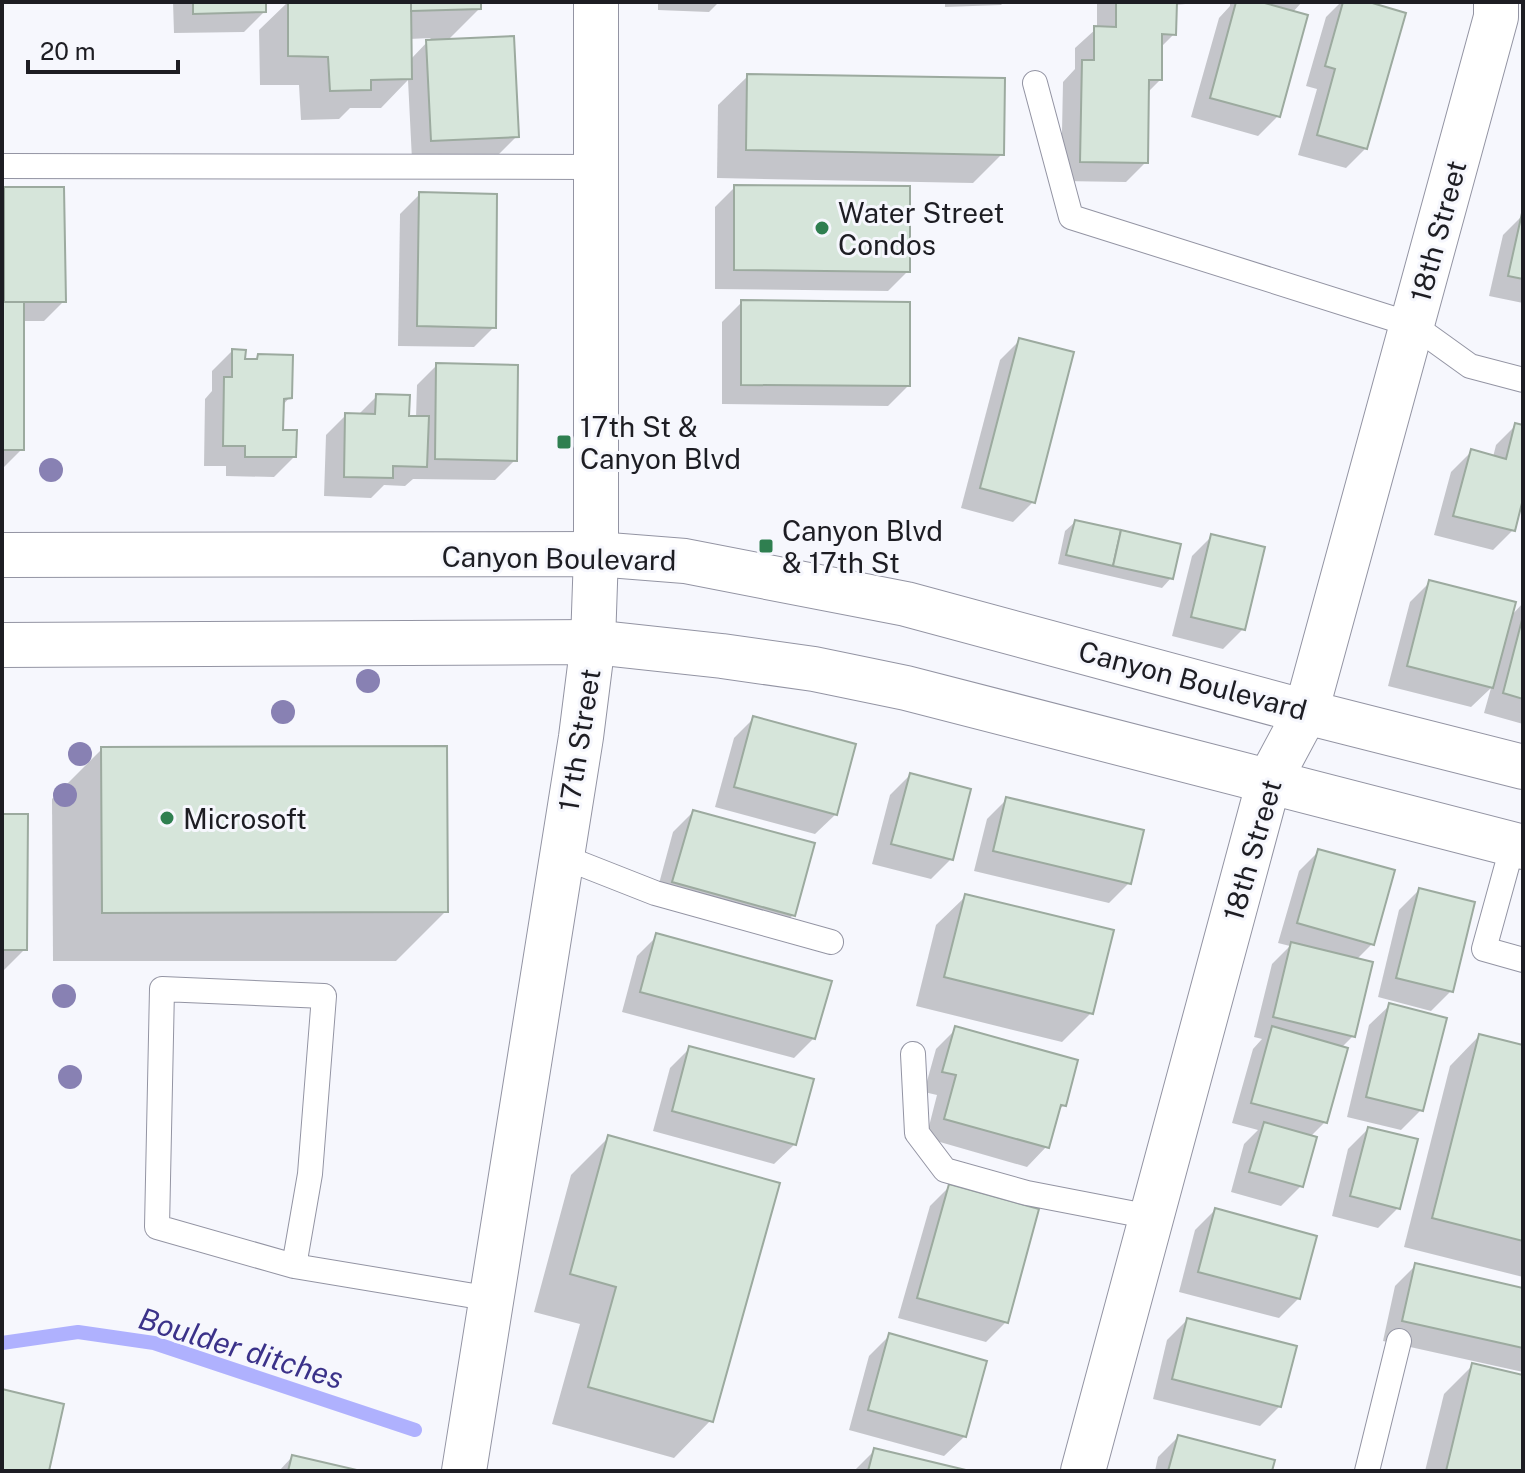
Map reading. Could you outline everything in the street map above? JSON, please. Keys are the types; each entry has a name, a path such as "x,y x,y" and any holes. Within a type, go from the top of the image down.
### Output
{"main road":[{"name":"17th Street","path":"464,1471 581,737 593,642 596,554 596,2"},
{"name":"18th Street","path":"1083,1471 1269,781 1306,712 1496,17 1496,2"},
{"name":"Canyon Boulevard","path":"2,555 596,554 685,561 906,604 1523,767"},
{"path":"2,645 593,642 753,660 906,688 1518,846"}],"lane":[{"path":"1035,83 1071,217 1413,325 1470,366 1523,380"},
{"path":"2,166 595,167"},
{"path":"1518,846 1484,949 1523,960"},
{"path":"561,856 655,893 831,942"},
{"path":"294,1266 310,1174 324,996 162,989 157,1227 294,1266 492,1299"},
{"path":"913,1054 917,1133 945,1170 1027,1193 1151,1217"},
{"path":"1367,1471 1399,1341"}],"building":[{"path":"193,2 266,2 266,12 193,14"},
{"path":"288,2 411,2 412,79 371,80 371,90 330,91 328,57 288,56"},
{"path":"411,2 481,2 481,9 411,11"},
{"path":"1116,2 1177,2 1176,35 1162,34 1162,80 1149,80 1148,163 1080,162 1082,60 1094,60 1094,26 1116,27"},
{"path":"1236,2 1261,2 1308,15 1280,117 1210,98"},
{"path":"1343,2 1369,2 1406,13 1367,149 1317,135 1335,69 1325,66"},
{"path":"514,36 519,137 431,141 426,40"},
{"path":"747,74 1005,78 1004,155 746,150"},
{"name":"Water Street Condos","path":"734,185 910,186 910,272 734,270"},
{"path":"4,187 64,187 66,302 4,302"},
{"path":"419,192 497,194 496,328 417,326"},
{"path":"1523,213 1523,279 1508,276"},
{"name":"Water Street Condos","path":"741,300 910,302 910,386 741,385"},
{"path":"2,302 24,302 24,450 2,450"},
{"path":"1019,338 1074,352 1035,503 980,488"},
{"path":"232,349 246,350 245,359 257,359 258,354 293,355 292,398 284,399 283,430 297,430 296,457 245,457 245,446 223,446 224,377 232,377"},
{"path":"436,363 518,365 517,461 435,459"},
{"path":"376,394 410,395 409,416 429,416 427,467 393,466 393,478 344,477 345,413 375,414"},
{"path":"1515,423 1523,425 1523,499 1515,531 1453,516 1471,449 1506,459"},
{"path":"1075,520 1121,530 1113,566 1066,555"},
{"path":"1121,530 1181,544 1173,579 1113,566"},
{"path":"1211,534 1265,547 1245,630 1191,617"},
{"path":"1429,580 1516,602 1493,688 1407,666"},
{"path":"1523,616 1523,699 1503,693"},
{"path":"753,716 856,744 837,815 734,787"},
{"path":"447,746 448,912 102,913 101,747"},
{"path":"910,773 971,789 953,860 891,844"},
{"path":"1006,797 1144,830 1131,884 993,851"},
{"path":"693,810 815,843 795,916 672,882"},
{"path":"2,814 28,814 27,950 2,950"},
{"path":"1318,849 1395,870 1374,945 1297,923"},
{"path":"1419,888 1475,902 1453,992 1396,978"},
{"path":"965,894 1114,930 1093,1014 944,977"},
{"path":"656,933 832,981 815,1039 640,992"},
{"path":"1291,942 1373,962 1355,1037 1273,1017"},
{"path":"1389,1003 1447,1018 1423,1111 1366,1097"},
{"path":"955,1026 1078,1060 1066,1106 1061,1105 1049,1148 944,1119 956,1075 942,1072"},
{"path":"1272,1026 1348,1048 1327,1123 1251,1103"},
{"path":"1479,1034 1523,1045 1523,1241 1432,1218"},
{"path":"689,1046 814,1079 796,1145 672,1111"},
{"path":"1264,1122 1317,1137 1303,1187 1249,1172"},
{"path":"1368,1127 1418,1139 1400,1209 1350,1196"},
{"path":"608,1135 780,1183 713,1422 588,1387 616,1287 570,1274"},
{"path":"949,1184 1039,1209 1008,1323 917,1298"},
{"path":"1215,1208 1317,1236 1300,1299 1198,1272"},
{"path":"1415,1263 1523,1288 1523,1348 1402,1321"},
{"path":"1187,1318 1297,1346 1281,1407 1172,1379"},
{"path":"889,1333 987,1361 966,1437 868,1410"},
{"path":"1472,1363 1523,1375 1523,1471 1446,1471"},
{"path":"2,1389 64,1404 49,1471 2,1471"},
{"path":"1178,1435 1275,1460 1272,1471 1168,1471"},
{"path":"874,1448 970,1471 868,1471"},
{"path":"292,1455 357,1470 357,1471 288,1471"}],"waterway":[{"name":"Boulder ditches","path":"2,1343 78,1332 154,1343 415,1430"}],"place":[{"name":"Water Street Condos","path":"822,228"},
{"name":"17th St & Canyon Blvd","path":"564,442"},
{"name":"Canyon Blvd & 17th St","path":"766,546"},
{"name":"Microsoft","path":"167,818"}]}
